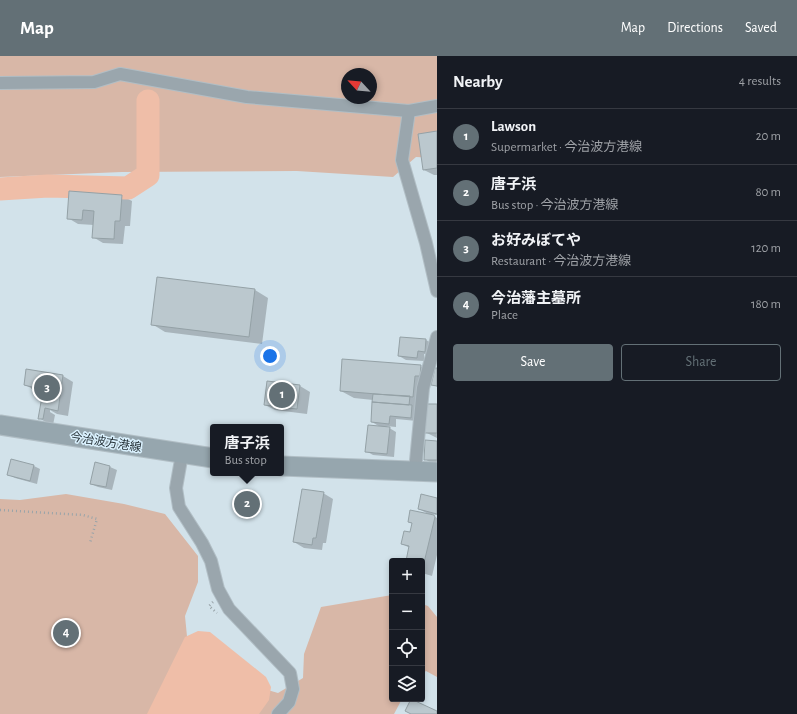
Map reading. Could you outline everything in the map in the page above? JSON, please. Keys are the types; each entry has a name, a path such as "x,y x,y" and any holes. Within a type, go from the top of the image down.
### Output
{"main road":[{"name":"今治波方港線","path":"0,426 210,458"},
{"path":"284,466 437,472"}],"street":[{"path":"0,83 94,82 120,74 247,97 408,111 437,106"},
{"path":"408,111 402,160 426,243 437,291"},
{"path":"415,471 423,388 437,337"},
{"path":"182,454 176,488 179,507 202,543 211,561 218,589 229,609 290,673 293,689 289,702 278,714"}],"path":[{"path":"0,510 83,515 97,519 90,543"}],"shaded area":[{"path":"0,56 437,56 437,158 416,157 393,177 297,171 122,172 0,177"},
{"path":"66,494 124,504 165,514 198,556 198,582 185,616 190,667 278,693 303,678 304,654 321,607 389,596 389,702 400,702 394,714 0,714 0,499 20,500"},
{"path":"425,605 428,606 437,617 437,677 425,672"},
{"path":"198,631 210,632 266,677 271,687 269,700 259,714 147,714 185,637"}],"building":[{"path":"437,131 437,168 423,170 418,134"},
{"path":"69,191 122,195 120,221 115,221 114,239 92,238 94,211 83,210 82,220 67,219"},
{"path":"157,277 255,289 249,337 151,325"},
{"path":"400,337 426,339 425,352 418,351 417,358 398,356"},
{"path":"342,359 421,365 420,376 415,376 413,397 340,391"},
{"path":"435,368 437,368 437,386 431,385"},
{"path":"26,369 63,375 58,411 45,408 43,419 38,419 43,391 32,389 32,387 24,385"},
{"path":"267,381 300,385 297,409 264,405"},
{"path":"373,394 410,396 409,405 372,402"},
{"path":"372,402 412,405 411,418 390,416 389,424 371,422"},
{"path":"425,404 437,404 437,433 424,433"},
{"path":"368,425 390,427 387,454 365,452"},
{"path":"425,440 437,441 437,460 424,460"},
{"path":"11,459 34,465 30,481 7,475"},
{"path":"95,462 110,466 106,487 90,484"},
{"path":"302,489 324,492 316,538 313,538 312,545 293,542"},
{"path":"421,494 437,498 437,514 418,509"},
{"path":"410,510 434,515 435,517 425,559 407,558 409,546 401,544 404,531 410,532 412,523 408,522"},
{"path":"410,702 418,702 437,711 437,714 411,714 405,711"}],"waterway":[{"path":"0,189 48,186 128,188 148,175 148,101"}],"place":[{"name":"お好みぼてや","path":"47,388"},
{"name":"Lawson","path":"282,395"},
{"name":"唐子浜","path":"247,504"},
{"name":"今治藩主墓所","path":"66,633"}]}
